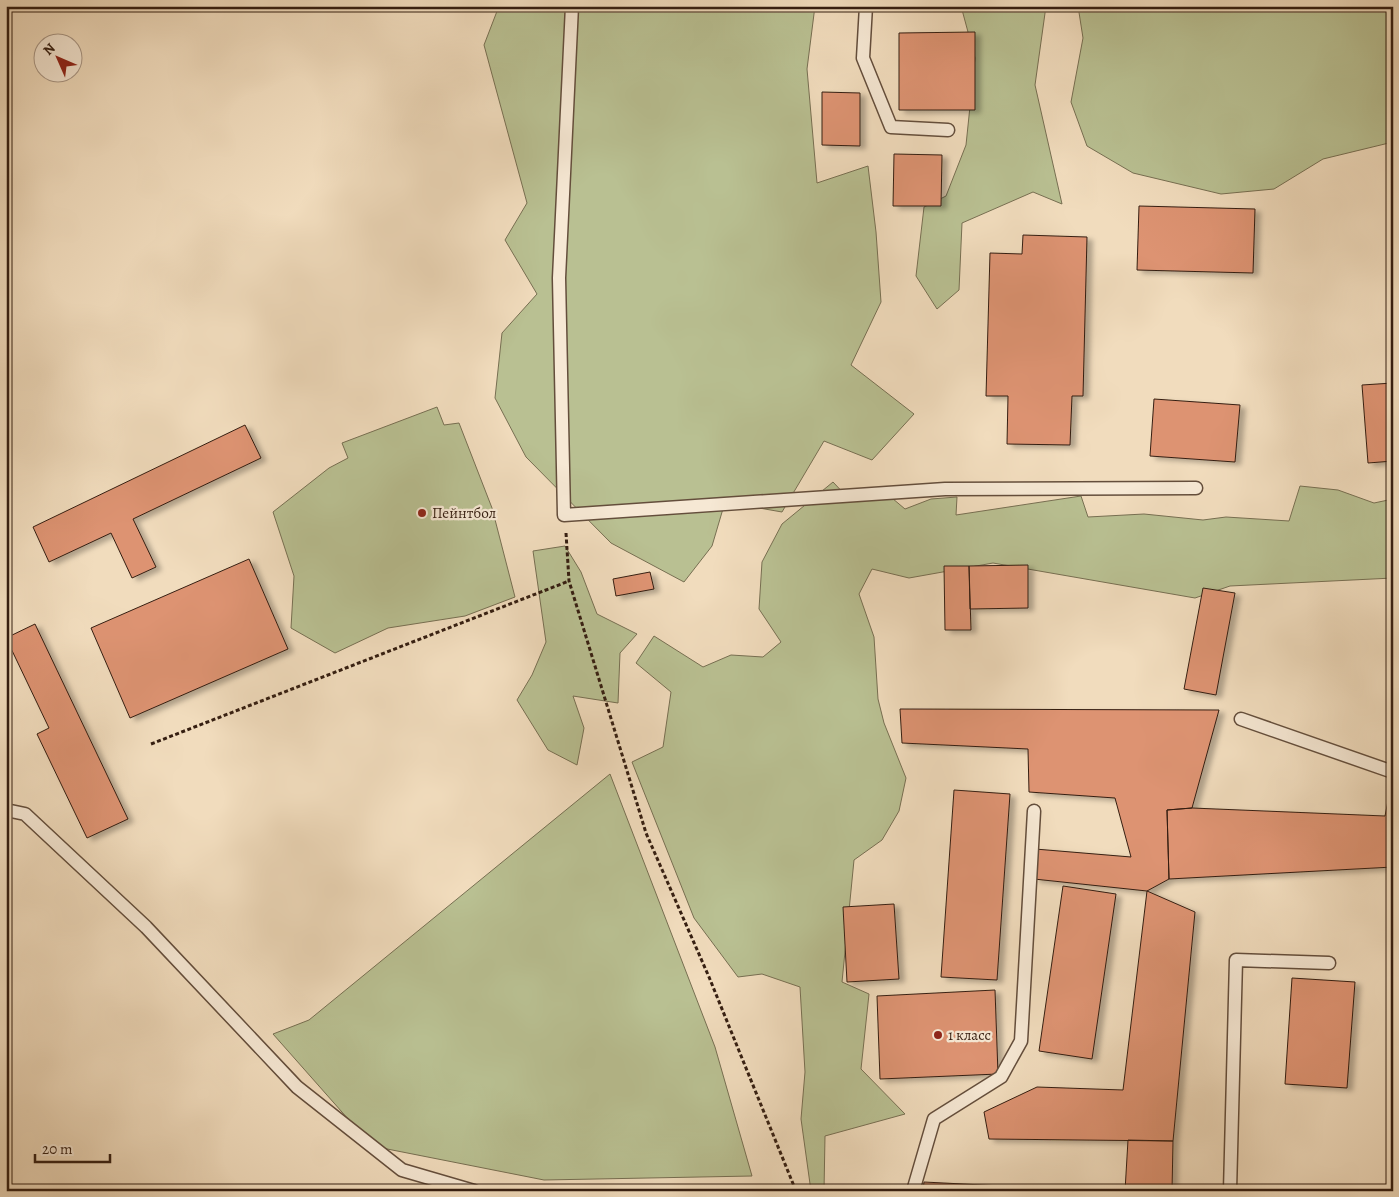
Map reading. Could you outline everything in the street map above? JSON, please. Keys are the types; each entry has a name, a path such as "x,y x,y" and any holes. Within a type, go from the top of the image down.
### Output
{"lane":[{"path":"572,6 559,278 564,515 945,489 1196,488"},
{"path":"866,6 863,58 892,127 948,130"},
{"path":"1241,719 1393,772"},
{"path":"6,810 25,814 146,927 297,1087 402,1170 474,1191"},
{"path":"913,1191 934,1119 1001,1077 1021,1041 1034,811"},
{"path":"1230,1191 1236,960 1329,963"}],"path":[{"path":"564,515 569,581 646,832 709,978 796,1191"},
{"path":"151,744 569,581"}],"green space":[{"path":"499,6 815,6 807,69 817,183 868,166 876,232 881,302 851,365 914,414 872,460 824,441 782,512 725,502 712,546 684,582 611,543 526,457 495,398 502,333 537,294 505,240 527,203 484,45"},
{"path":"961,6 1046,6 1035,85 1062,204 1033,192 962,223 959,290 937,309 916,276 924,207 946,196 966,145 975,58"},
{"path":"1078,6 1393,6 1393,142 1323,159 1274,189 1221,194 1133,173 1087,146 1071,102 1083,38"},
{"path":"437,407 444,425 459,423 492,508 515,597 465,616 388,628 335,653 291,628 294,576 273,512 329,468 348,458 342,443"},
{"path":"833,482 850,500 886,493 905,509 931,499 957,497 956,515 1081,496 1088,517 1144,514 1203,520 1226,517 1289,521 1300,486 1338,490 1374,503 1393,499 1393,578 1230,586 1195,598 993,563 909,578 872,569 859,594 874,637 878,699 884,723 906,778 899,811 882,840 854,860 842,982 869,994 861,1069 905,1114 825,1136 824,1191 811,1191 801,1119 805,1072 800,987 762,974 738,977 694,918 632,762 663,747 671,692 636,663 654,636 703,667 731,655 763,657 781,642 759,609 762,562 782,524"},
{"path":"565,546 581,572 597,614 637,634 620,653 618,703 573,696 584,728 577,765 548,750 517,700 532,675 546,642 533,551"},
{"path":"610,774 715,1047 752,1176 544,1180 372,1146 273,1034 309,1020"}],"building":[{"path":"975,32 975,110 899,110 899,33"},
{"path":"822,92 860,93 860,146 822,145"},
{"path":"894,154 942,155 941,206 893,206"},
{"path":"1139,206 1255,209 1253,273 1137,270"},
{"path":"1023,235 1087,237 1083,396 1072,396 1070,445 1007,444 1008,396 986,396 990,253 1022,254"},
{"path":"1393,383 1393,461 1368,463 1362,385"},
{"path":"1154,399 1240,405 1235,462 1150,456"},
{"path":"245,425 261,458 133,519 156,567 132,578 111,533 49,562 33,527"},
{"path":"249,559 288,649 130,718 91,628"},
{"path":"1028,565 1028,608 970,609 969,566"},
{"path":"944,566 969,566 971,630 945,630"},
{"path":"650,572 654,589 616,596 613,579"},
{"path":"1203,588 1235,593 1216,695 1184,689"},
{"path":"35,624 128,819 87,838 37,734 49,728 6,638"},
{"path":"900,709 1219,710 1192,808 1167,810 1169,879 1147,891 1034,879 1035,849 1131,857 1115,798 1029,792 1028,749 902,743"},
{"path":"1391,785 1393,786 1393,867 1169,879 1167,810 1192,808 1385,816"},
{"path":"954,790 1010,794 997,980 941,977"},
{"path":"1063,886 1116,894 1092,1059 1039,1051"},
{"path":"1147,891 1195,912 1173,1141 989,1139 984,1112 1037,1087 1123,1090"},
{"path":"894,904 899,979 847,982 843,907"},
{"path":"1292,978 1355,982 1347,1088 1285,1084"},
{"name":"1 класс","path":"995,990 998,1074 880,1079 877,996"},
{"path":"1128,1140 1173,1141 1172,1191 1125,1191"},
{"path":"924,1182 1041,1188 1041,1191 923,1191"}],"place":[{"name":"Пейнтбол","path":"422,513"},
{"name":"1 класс","path":"938,1035"}]}
